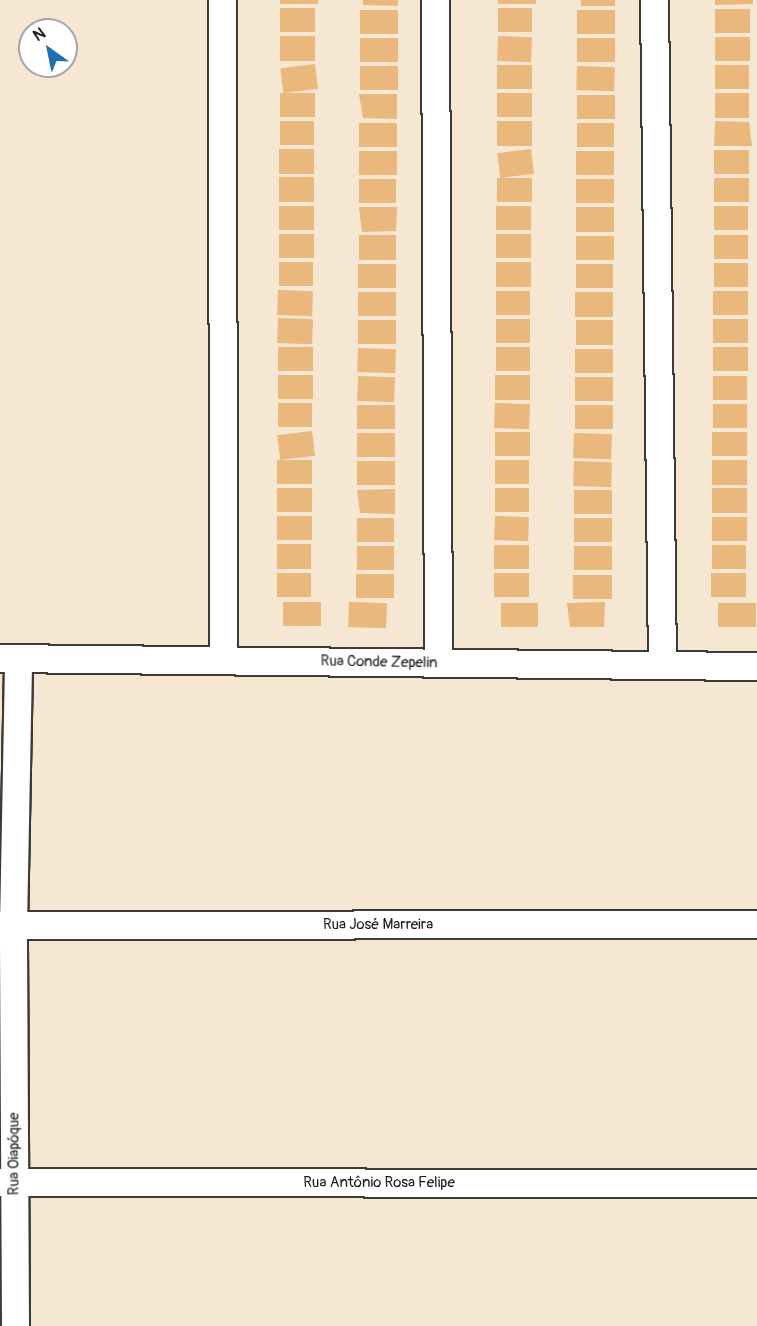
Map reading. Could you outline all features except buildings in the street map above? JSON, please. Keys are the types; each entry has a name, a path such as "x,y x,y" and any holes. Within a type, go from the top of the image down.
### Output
{"street":[{"path":"222,0 223,660"},
{"path":"435,0 438,662"},
{"path":"654,0 662,665"},
{"name":"Rua Conde Zepelin","path":"9,658 757,666"},
{"name":"Rua Oiapóque","path":"9,658 7,1182 15,1326"},
{"name":"Rua José Marreira","path":"7,925 757,924"},
{"name":"Rua Antônio Rosa Felipe","path":"7,1182 757,1184"}]}
